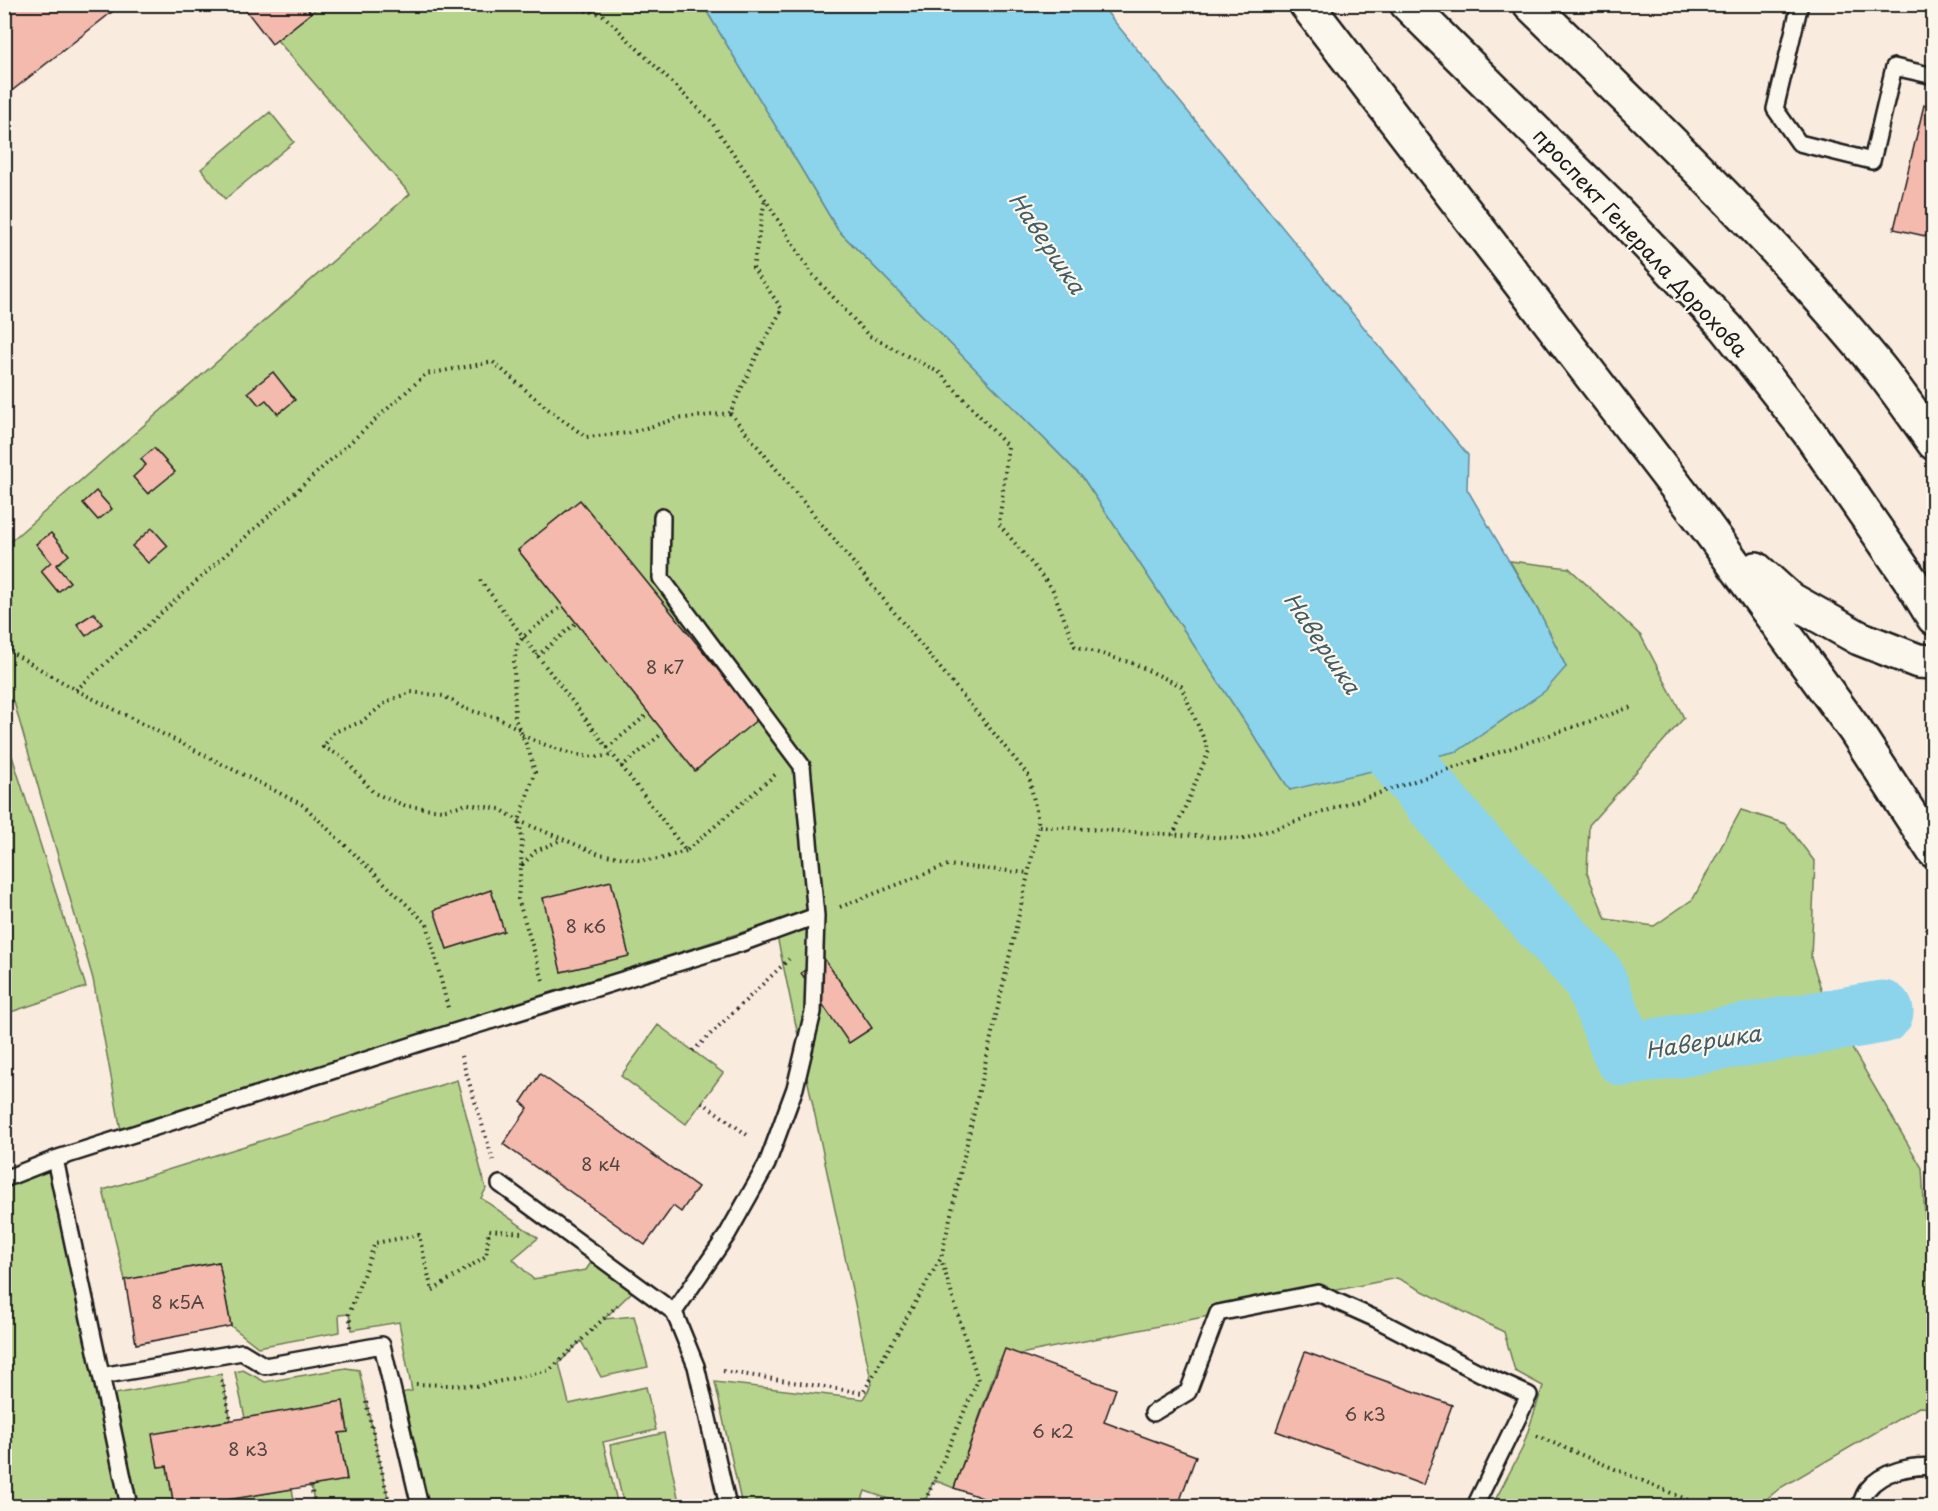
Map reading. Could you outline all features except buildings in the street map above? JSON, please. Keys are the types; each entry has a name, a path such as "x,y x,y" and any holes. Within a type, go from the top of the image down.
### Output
{"main road":[{"path":"1306,4 1701,519 1855,730 1934,851"},
{"name":"проспект Генерала Дорохова","path":"1407,4 1612,207 1726,327 1808,431 1910,579 1934,618"},
{"path":"1530,4 1676,146 1797,272 1881,370 1934,443"},
{"path":"1701,519 1788,598 1859,638 1918,661 1934,662"}],"lane":[{"path":"1800,4 1775,109 1799,143 1872,161 1894,67 1934,76"},
{"path":"662,517 661,578 802,766 816,916 813,1012 795,1089 771,1152 727,1235 674,1312"},
{"path":"4,1179 55,1159 739,944 816,916"},
{"path":"55,1159 129,1506"},
{"path":"500,1184 674,1312 696,1366 728,1506"},
{"path":"1153,1413 1188,1392 1218,1313 1318,1293 1377,1319 1482,1374 1529,1395 1475,1506"},
{"path":"101,1376 242,1352 265,1366 382,1345 420,1506"},
{"path":"1860,1506 1867,1489 1888,1473 1921,1466 1934,1467"}],"path":[{"path":"556,4 602,14 710,120 765,199 811,273 868,335 940,373 1008,447 999,524 1052,588 1075,646 1135,664 1181,686 1209,751 1173,835"},
{"path":"730,413 782,309 753,268 765,199"},
{"path":"76,690 426,374 493,362 548,409 586,437 629,433 676,419 730,413"},
{"path":"696,1366 862,1393 941,1258 1039,826 1029,776 730,413"},
{"path":"480,580 686,851"},
{"path":"550,1002 518,899 522,838 519,821 535,772 514,719 513,681 518,644 523,637 562,606"},
{"path":"537,656 576,623"},
{"path":"4,648 76,690 303,805 427,924 454,1032 500,1184"},
{"path":"519,729 498,718 465,709 444,696 411,692 388,701 361,722 334,732 323,747 343,757 374,793 406,806 442,810 468,804 500,809 519,821 599,854 639,860 660,859 686,851 795,756"},
{"path":"1039,826 1244,840 1632,707"},
{"path":"608,748 649,713"},
{"path":"621,767 664,732"},
{"path":"522,735 568,753 600,758 613,755"},
{"path":"521,866 536,851 562,839"},
{"path":"816,916 948,865 1029,873"},
{"path":"693,1052 816,934"},
{"path":"702,1102 771,1152"},
{"path":"352,1330 349,1314 375,1243 419,1235 432,1291 486,1256 489,1230 533,1234 548,1220"},
{"path":"923,1506 978,1380 941,1258"},
{"path":"412,1384 479,1386 550,1370 638,1286"},
{"path":"221,1374 231,1420"},
{"path":"364,1392 390,1506"},
{"path":"1514,1426 1702,1506"},
{"path":"311,1486 315,1506"}],"green space":[{"path":"321,5 703,5 838,230 1083,478 1290,790 1566,667 1543,619 1510,561 1569,568 1641,636 1684,718 1589,825 1587,873 1606,919 1654,926 1693,899 1741,810 1786,824 1815,862 1811,958 1826,1004 1922,1168 1931,1315 1934,1318 1933,1408 1919,1407 1780,1488 1758,1506 1492,1506 1522,1449 1543,1386 1515,1371 1504,1332 1397,1278 1000,1358 954,1488 934,1480 923,1506 909,1506 865,1491 860,1506 742,1506 715,1382 863,1399 872,1384 774,922 121,1131 93,979 14,702 5,697 4,547 410,194 277,40"},
{"path":"270,112 294,142 225,199 201,169"},
{"path":"12,756 86,987 5,1014 4,758"},
{"path":"658,1025 723,1073 686,1124 621,1076"},
{"path":"457,1080 486,1189 481,1198 538,1238 513,1259 533,1279 586,1270 596,1255 638,1286 604,1319 634,1316 648,1367 601,1377 581,1341 559,1363 569,1404 646,1387 656,1430 603,1442 618,1506 420,1506 394,1394 412,1391 399,1322 352,1330 349,1314 339,1315 340,1332 258,1347 231,1326 219,1262 125,1280 103,1190"},
{"path":"55,1159 105,1396 221,1374 231,1420 153,1434 158,1467 167,1466 174,1506 5,1506 5,1179"},
{"path":"346,1368 359,1370 390,1506 315,1506 311,1486 347,1480 339,1433 348,1431 343,1401 245,1418 235,1372 243,1370 265,1382"},
{"path":"664,1433 680,1506 624,1506 610,1445"},
{"path":"292,1489 295,1506 190,1506"}],"water":[{"path":"703,5 1101,5 1468,455 1467,489 1543,619 1566,667 1545,691 1458,751 1290,790 1083,478 838,230"}],"waterway":[{"name":"Навершка","path":"1355,691 1405,764 1463,835 1593,976 1625,1055 1882,1012"}]}
